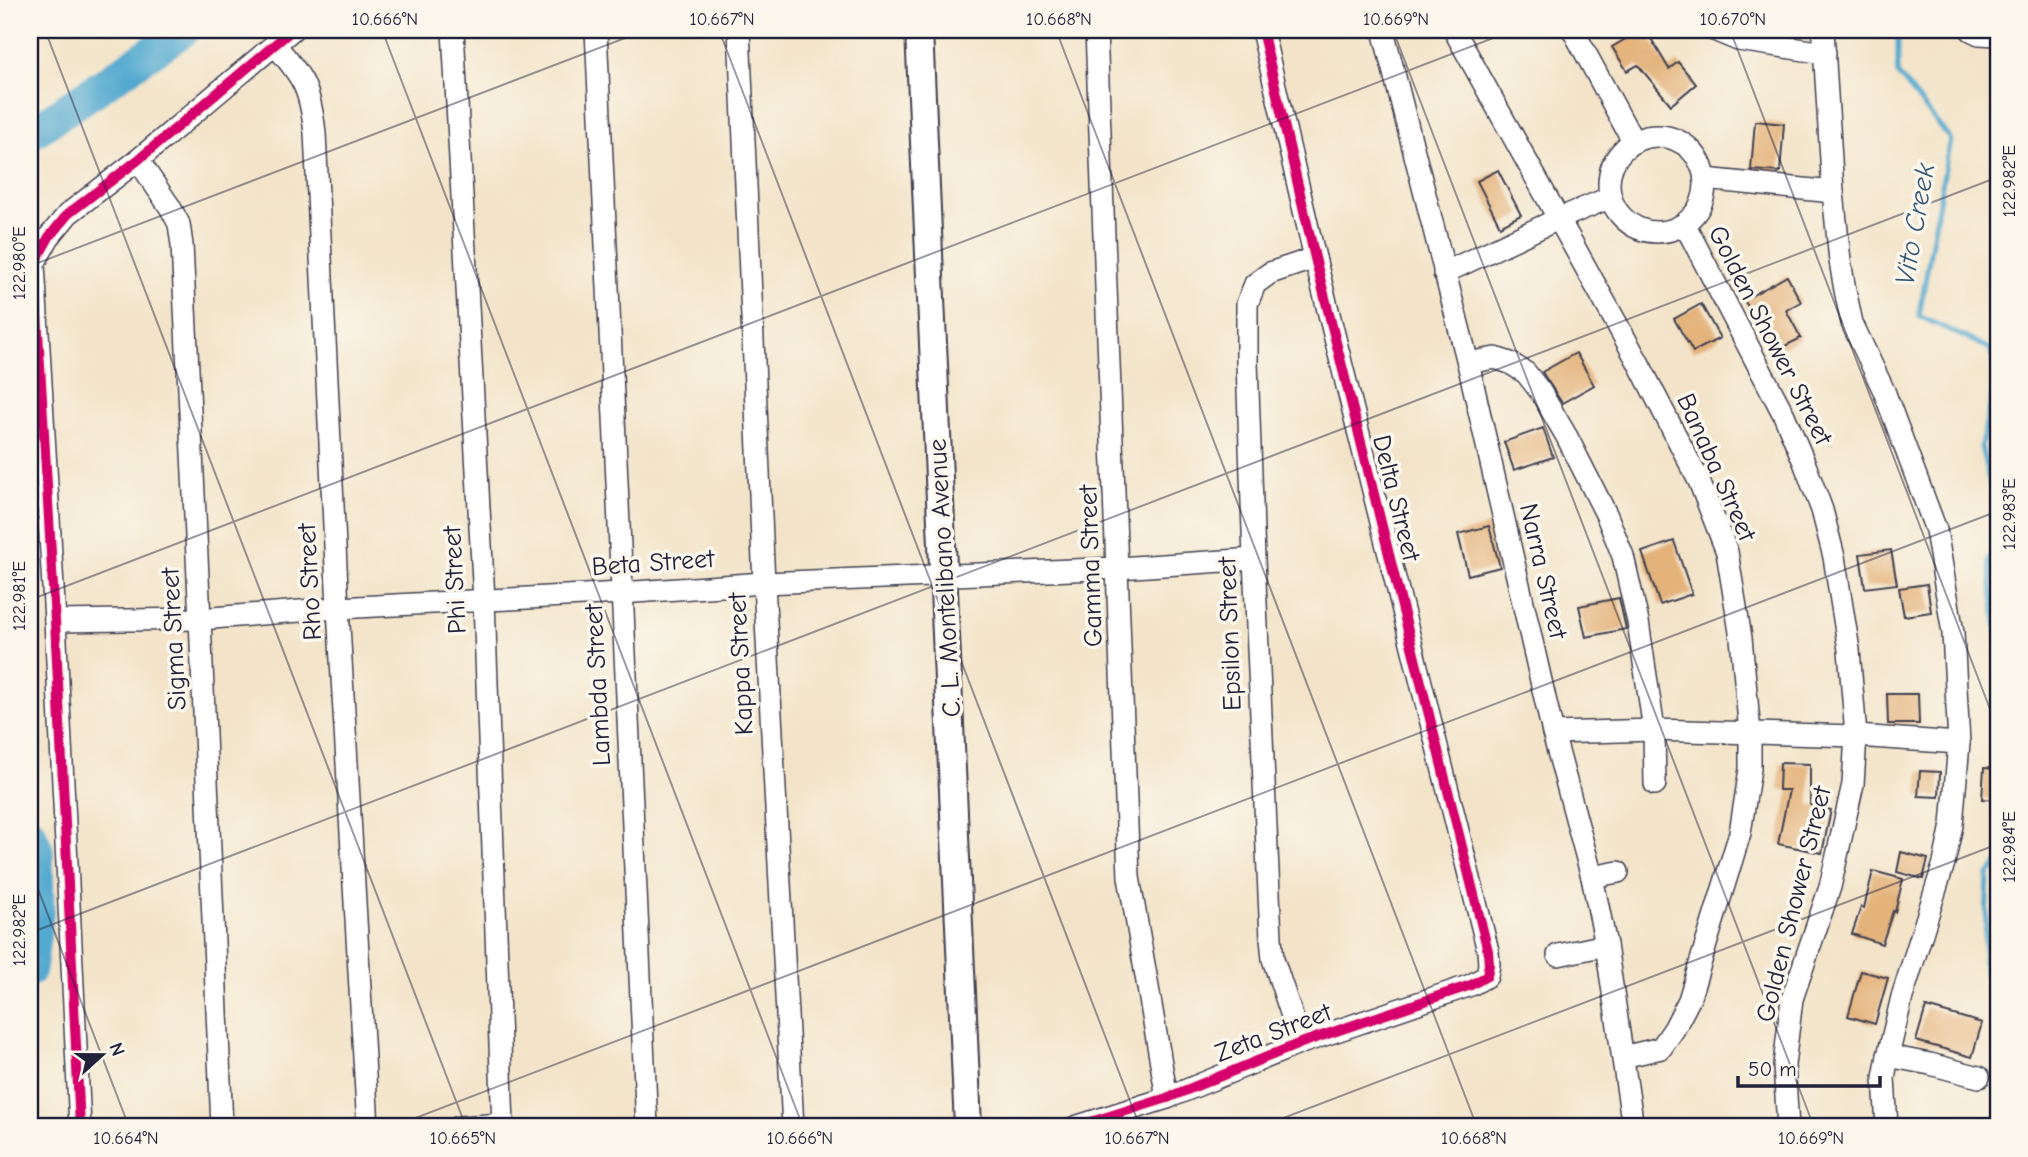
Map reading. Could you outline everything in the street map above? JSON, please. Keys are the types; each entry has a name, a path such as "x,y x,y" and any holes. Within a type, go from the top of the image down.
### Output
{"street":[{"path":"79,1126 55,621 34,264 49,237 68,214 138,160 292,30"},
{"name":"Phi Street","path":"453,30 484,600 502,1126"},
{"name":"Lambda Street","path":"596,30 647,1127"},
{"name":"Kappa Street","path":"738,30 793,1127"},
{"name":"C. L. Montelibano Avenue","path":"919,30 968,1127"},
{"name":"Gamma Street","path":"1096,30 1129,877 1167,1098"},
{"name":"Delta Street","path":"1262,30 1315,258 1488,951 1486,976"},
{"name":"Narra Street","path":"1383,30 1468,363 1553,733 1592,877 1606,945 1633,1127"},
{"name":"Banaba Street","path":"1454,30 1639,362 1699,481 1727,552 1741,638 1750,733 1750,769 1740,833 1689,1000 1661,1048 1623,1057"},
{"path":"1573,30 1633,141"},
{"path":"1714,30 1738,40 1825,53"},
{"path":"1823,30 1833,192 1840,261 1852,323 1884,391 1936,530 1953,634 1959,743 1956,797 1944,863 1902,997 1888,1056 1884,1078 1887,1127"},
{"path":"1971,30 1979,34 1998,35"},
{"name":"Rho Street","path":"275,45 294,66 304,83 312,107 315,133 338,608 368,1127"},
{"path":"1658,136 1674,139 1689,148 1699,161 1705,179 1705,193 1699,209 1685,225 1670,232 1642,231 1627,222 1616,209 1609,185 1611,169 1619,154 1633,141 1658,136"},
{"name":"Sigma Street","path":"138,160 179,224 182,245 222,1127"},
{"path":"1705,179 1833,192"},
{"path":"1444,273 1611,197"},
{"name":"Golden Shower Street","path":"1685,225 1784,415 1822,510 1835,557 1849,650 1856,736 1853,784 1830,887 1792,999 1784,1065 1788,1127"},
{"name":"Epsilon Street","path":"1301,1043 1273,959 1271,938 1254,559 1247,304 1255,284 1270,273 1315,258"},
{"path":"1468,363 1496,358 1526,373 1567,437 1607,516 1623,556 1639,622 1654,730 1655,784"},
{"name":"Beta Street","path":"55,621 200,619 338,608 764,583 1118,568 1254,559"},
{"path":"1553,733 1654,730 1856,736 1959,743"},
{"path":"1592,877 1618,872"},
{"path":"1558,955 1606,945"},
{"name":"Zeta Street","path":"1074,1127 1167,1098 1301,1043 1471,985 1486,976"},
{"path":"1888,1056 1979,1077"},
{"path":"459,1127 502,1126"}],"building":[{"path":"1641,30 1646,30 1669,69 1678,62 1696,84 1671,105 1638,65 1627,71 1612,47"},
{"path":"1755,121 1784,124 1780,172 1751,170"},
{"path":"1498,170 1521,215 1500,226 1477,181"},
{"path":"1787,276 1801,302 1786,310 1801,338 1775,351 1744,300"},
{"path":"1701,304 1720,338 1693,352 1674,319"},
{"path":"1576,353 1594,385 1562,403 1542,372"},
{"path":"1543,428 1553,457 1514,470 1504,442"},
{"path":"1489,526 1500,567 1468,575 1458,534"},
{"path":"1674,541 1692,594 1660,605 1642,552"},
{"path":"1891,550 1897,584 1865,588 1860,554"},
{"path":"1927,584 1931,612 1904,616 1899,588"},
{"path":"1619,598 1626,629 1586,637 1579,606"},
{"path":"1887,694 1918,694 1919,724 1888,724"},
{"path":"1780,763 1810,764 1810,805 1831,810 1822,853 1778,844 1789,790 1779,790"},
{"path":"1984,768 1998,769 1998,800 1982,799"},
{"path":"1920,771 1940,772 1939,797 1918,796"},
{"path":"1901,852 1928,859 1923,879 1897,872"},
{"path":"1873,871 1903,879 1895,912 1893,911 1882,944 1852,934 1861,907 1864,908"},
{"path":"1861,971 1888,978 1875,1024 1848,1016"},
{"path":"1926,1007 1982,1023 1972,1057 1916,1041"}],"waterway":[{"path":"30,134 184,30"},
{"name":"Vito Creek","path":"1898,30 1898,74 1950,139 1919,316 1990,349 1997,374 1981,446 1998,520"},
{"name":"Vito Creek","path":"1998,550 1989,558 1998,641"},
{"path":"30,833 37,850 38,907 30,970"},
{"name":"Vito Creek","path":"1998,864 1988,876 1984,965 1998,1015"}],"cycle path":[{"path":"80,1127 34,264 49,237 68,214 138,160 292,30"},
{"path":"1075,1127 1167,1098 1301,1043 1471,985 1487,976 1488,951 1315,258 1262,30"}]}
